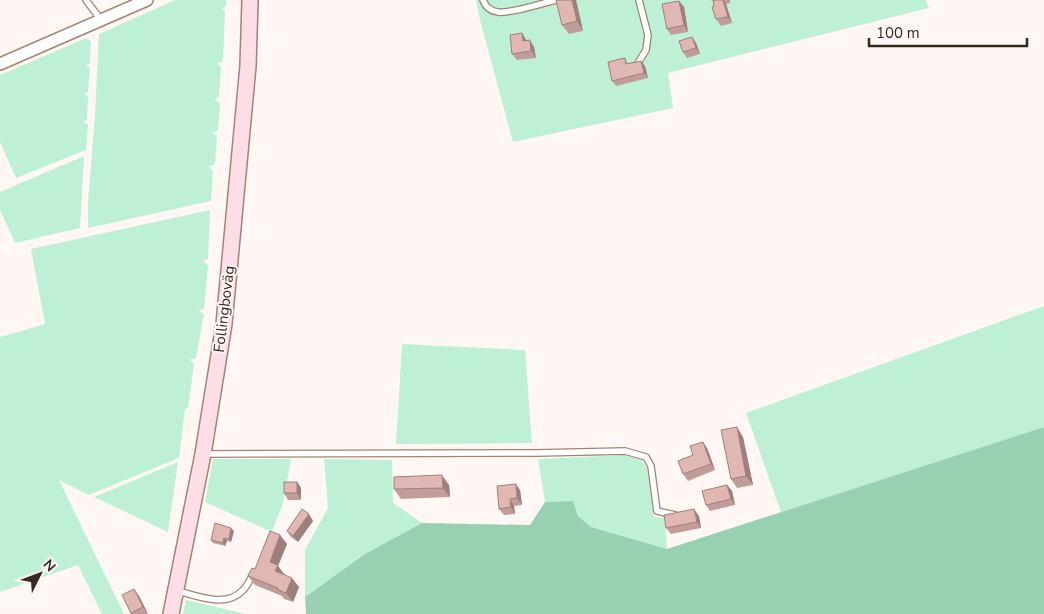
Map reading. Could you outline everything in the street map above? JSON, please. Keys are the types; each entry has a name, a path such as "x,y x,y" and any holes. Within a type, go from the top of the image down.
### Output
{"main road":[{"name":"Follingboväg","path":"171,614 203,454 224,324 248,66 250,0"}],"street":[{"path":"0,64 146,0"}],"lane":[{"path":"86,0 101,20"},
{"path":"483,0 487,7 499,12 556,0"},
{"path":"638,63 646,50 648,35 639,0"},
{"path":"203,454 625,451 646,457 651,466 658,511 676,516 684,514"},
{"path":"176,591 206,598 226,600 234,598 243,591 257,568"}],"green space":[{"path":"175,0 226,0 226,6 222,8 225,11 223,61 217,64 221,67 219,96 215,100 220,103 218,130 212,133 217,136 215,164 209,167 213,171 211,201 88,228 99,34"},
{"path":"476,0 926,0 929,8 668,73 673,108 513,142"},
{"path":"86,38 91,41 90,63 86,65 90,68 88,92 84,93 88,96 87,120 83,122 88,125 86,150 16,178 0,142 0,75"},
{"path":"84,156 80,228 15,243 0,210 0,192"},
{"path":"210,210 208,259 203,261 208,265 204,309 198,310 204,314 196,358 190,360 194,364 188,408 185,409 179,458 89,495 59,480 124,614 102,614 78,565 0,592 0,337 45,324 31,249"},
{"path":"1044,306 1044,427 781,512 746,413"},
{"path":"402,344 525,350 532,443 396,444"},
{"path":"1044,427 1044,614 306,614 305,597 365,554 422,523 530,525 545,502 573,501 578,516 591,527 667,549"},
{"path":"624,455 641,460 647,468 654,517 665,518 667,549 591,527 578,516 573,501 545,502 538,459"},
{"path":"213,459 291,459 283,503 272,532 205,502"},
{"path":"324,459 392,460 393,503 422,523 365,554 305,597 305,550 328,508"},
{"path":"178,462 168,532 94,497"},
{"path":"186,600 246,614 183,614"}],"building":[{"path":"556,0 572,0 577,21 562,25"},
{"path":"713,0 723,0 728,17 716,19 712,7 714,6"},
{"path":"679,1 684,25 667,29 662,4"},
{"path":"522,33 523,41 530,40 531,51 512,54 510,35"},
{"path":"692,37 696,48 683,52 679,41"},
{"path":"625,58 626,64 641,61 644,73 612,81 608,62"},
{"path":"737,427 746,476 731,479 721,430"},
{"path":"703,442 711,464 683,474 678,461 693,455 690,446"},
{"path":"442,475 443,488 394,489 394,477"},
{"path":"284,482 297,482 297,493 284,493"},
{"path":"516,484 517,498 510,499 511,507 499,509 497,486"},
{"path":"727,485 731,499 706,505 702,491"},
{"path":"302,509 309,514 293,536 287,531"},
{"path":"694,509 697,522 666,528 664,515"},
{"path":"215,523 231,528 229,539 224,538 223,543 211,540"},
{"path":"270,531 280,535 270,562 278,565 275,571 292,578 286,593 248,576 252,568 255,569"},
{"path":"134,589 143,607 131,613 122,595"}]}
